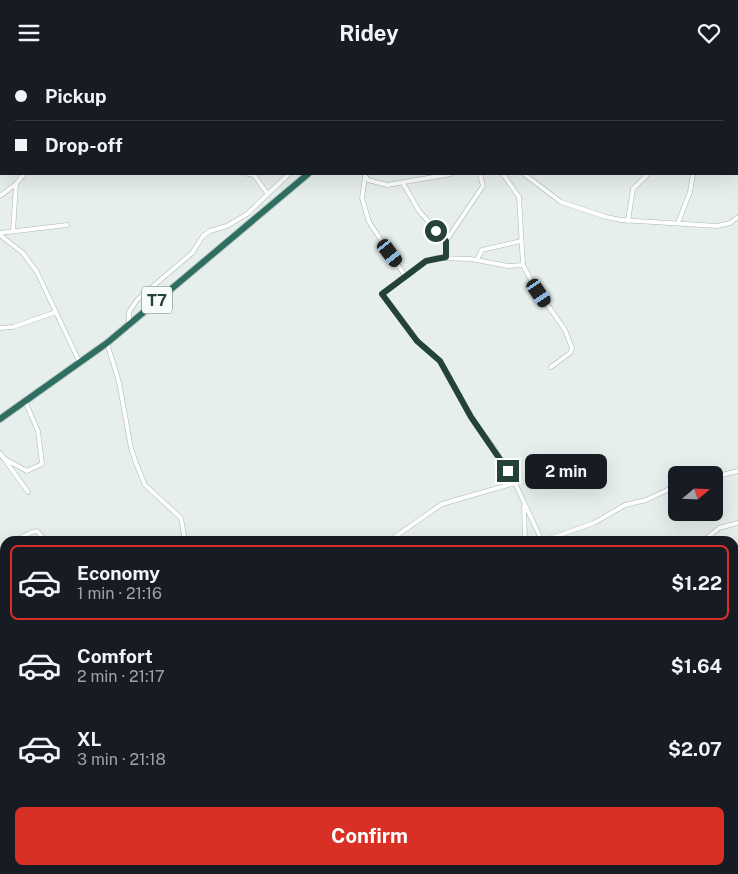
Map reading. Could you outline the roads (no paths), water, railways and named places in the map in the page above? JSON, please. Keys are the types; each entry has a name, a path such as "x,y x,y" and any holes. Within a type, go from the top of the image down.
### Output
{"highway":[{"name":"T7","path":"0,419 79,361 107,343 307,175"}],"street":[{"path":"0,196 16,184 23,175"},
{"path":"254,175 267,193"},
{"path":"130,323 129,312 138,299 192,253 203,236 247,215 267,193 288,175"},
{"path":"364,175 368,180 387,185 446,175"},
{"path":"364,175 362,197 369,222 406,277"},
{"path":"446,257 446,241 483,186 480,175"},
{"path":"504,175 520,197 523,265 533,284 565,330 572,348 570,353 551,367"},
{"path":"525,175 561,202 585,211 628,221 717,226 730,223 738,217"},
{"path":"628,221 633,189 647,175"},
{"path":"678,223 690,192 693,175"},
{"path":"403,183 419,211 446,241"},
{"path":"13,231 16,184"},
{"path":"0,233 67,225"},
{"path":"0,233 23,253 37,272 79,361"},
{"path":"477,261 482,250 521,241"},
{"path":"523,265 508,266 446,257 426,261 406,277 383,291 383,296 417,341 440,361 471,417 494,448 515,483 540,536"},
{"path":"0,328 13,327 56,312"},
{"path":"107,343 119,383 131,449 136,463 145,485 181,518 184,536"},
{"path":"3,458 26,471 42,464 38,431 25,401"},
{"path":"0,453 28,492"},
{"path":"723,475 738,471"},
{"path":"396,536 442,504 515,483"},
{"path":"557,536 594,523 625,505 668,491"},
{"path":"524,503 525,536"},
{"path":"709,536 719,528 738,523"},
{"path":"24,536 37,531 42,536"}]}
